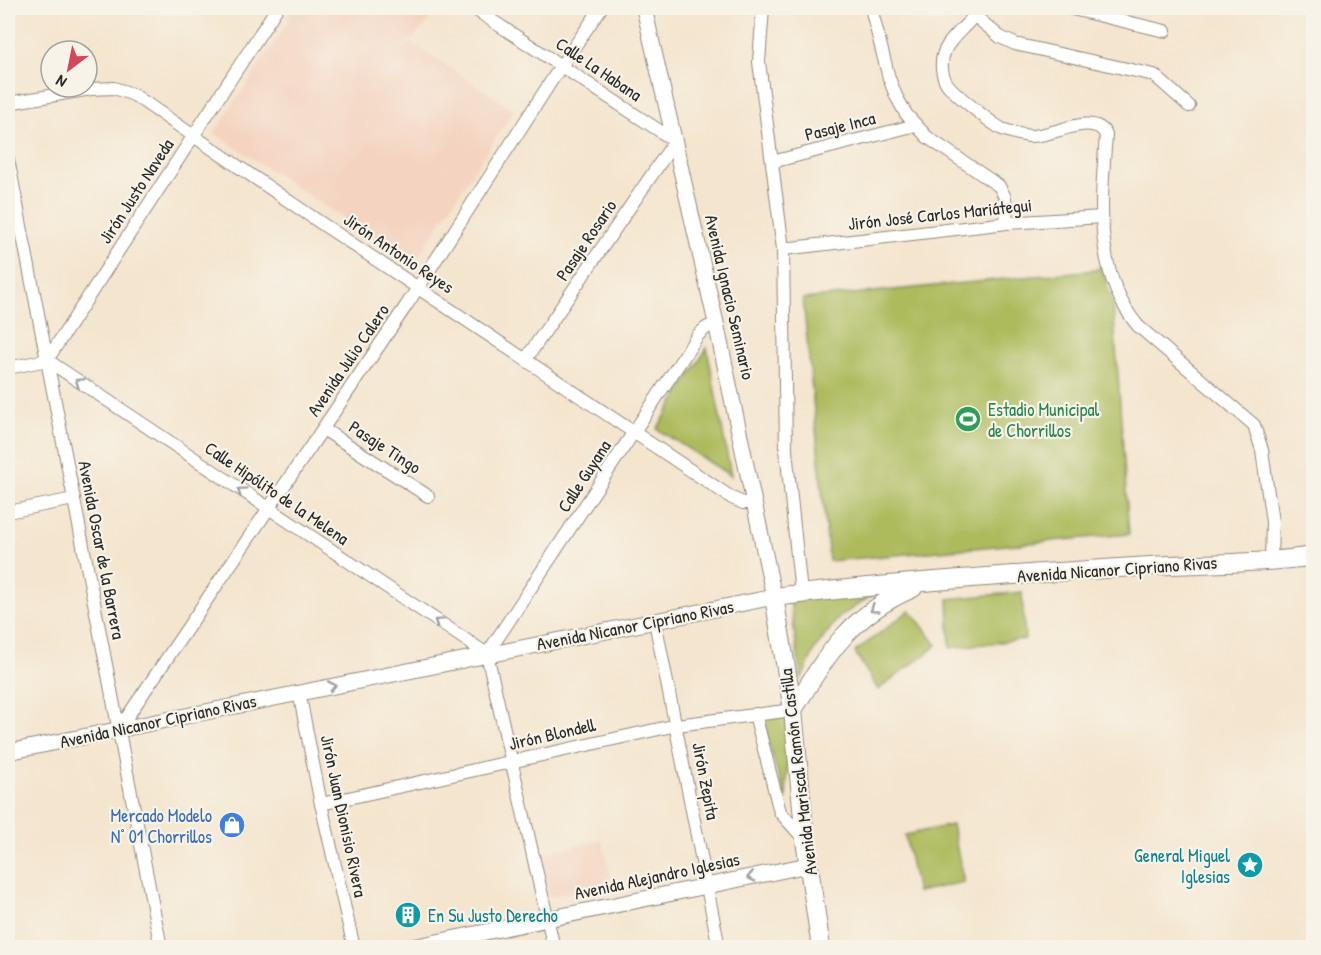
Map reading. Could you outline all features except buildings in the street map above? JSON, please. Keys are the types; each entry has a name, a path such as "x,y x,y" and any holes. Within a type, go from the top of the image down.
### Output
{"main road":[{"name":"Avenida Nicanor Cipriano Rivas","path":"774,597 926,582 1152,566 1271,561 1314,556"},
{"path":"793,710 824,660 848,630 876,607 926,582"},
{"name":"Avenida Mariscal Ramón Castilla","path":"774,597 793,710 805,840 821,948"}],"street":[{"name":"Jirón Justo Naveda","path":"47,360 277,8"},
{"name":"Calle La Habana","path":"473,8 675,141"},
{"name":"Avenida Julio Calero","path":"119,729 269,510 601,8"},
{"name":"Avenida Ignacio Seminario","path":"644,8 716,323 774,597"},
{"path":"764,8 759,62 783,249 786,450 801,594"},
{"path":"871,8 896,96 906,114 927,136 999,186 1005,196 1007,223"},
{"path":"1068,8 1165,31"},
{"path":"1189,106 1154,75 1015,44 1000,37 977,12 945,50 941,66 947,84 1002,128 1031,136 1080,125 1095,124 1103,129 1106,135 1102,217 1108,268 1119,299 1138,326 1254,425 1262,450 1272,522 1271,561"},
{"name":"Jirón Antonio Reyes","path":"8,103 91,89 114,88 134,95 732,498 743,503 754,503"},
{"name":"Pasaje Inca","path":"772,162 916,125"},
{"name":"Pasaje Rosario","path":"526,359 675,141"},
{"name":"Avenida Oscar de la Barrera","path":"8,159 160,948"},
{"name":"Jirón José Carlos Mariátegui","path":"783,249 1007,223 1102,217"},
{"name":"Calle Guyana","path":"487,654 698,335 716,323"},
{"path":"8,368 47,360"},
{"name":"Calle Hipólito de la Melena","path":"47,360 487,654"},
{"name":"Pasaje Tingo","path":"323,429 428,496"},
{"path":"8,512 74,499"},
{"name":"Avenida Nicanor Cipriano Rivas","path":"8,752 774,597"},
{"name":"Jirón Zepita","path":"655,621 719,948"},
{"path":"487,654 554,948"},
{"name":"Jirón Juan Dionisio Rivera","path":"299,692 321,804 354,948"},
{"name":"Jirón Blondell","path":"321,804 676,724 793,710"},
{"path":"755,714 780,812 805,840"},
{"name":"Avenida Alejandro Iglesias","path":"408,948 808,865"}],"shaded area":[{"path":"290,8 436,8 425,26 410,41 392,51 412,43 514,110 413,264 214,133 288,22"},
{"path":"602,840 612,882 549,897 539,854"}],"green space":[{"name":"Estadio Municipal de Chorrillos","path":"1101,267 1113,304 1129,534 829,561 803,299 1095,270"},
{"path":"707,348 731,476 657,429"},
{"path":"883,588 839,617 815,649 801,680 790,600"},
{"path":"1022,592 1025,639 950,648 948,599"},
{"path":"910,610 937,645 878,690 855,652"},
{"path":"769,717 789,717 786,800 762,722"},
{"path":"952,825 964,882 917,892 905,835"}],"place":[{"name":"Estadio Municipal de Chorrillos","path":"968,419"},
{"name":"Mercado Modelo N° 01 Chorrillos","path":"232,825"},
{"name":"General Miguel Iglesias","path":"1250,865"},
{"name":"En Su Justo Derecho","path":"408,915"}]}
